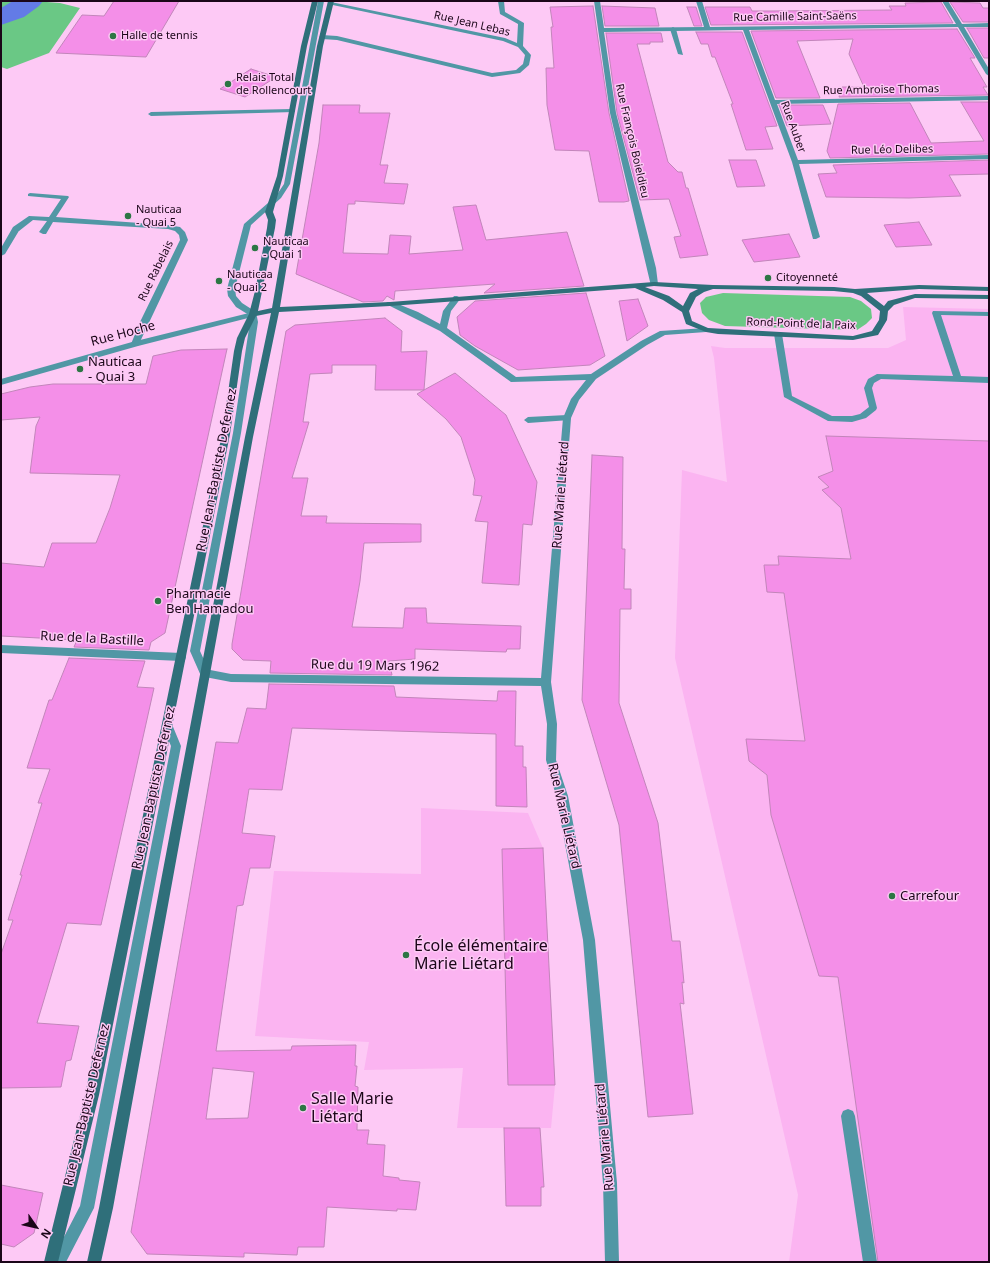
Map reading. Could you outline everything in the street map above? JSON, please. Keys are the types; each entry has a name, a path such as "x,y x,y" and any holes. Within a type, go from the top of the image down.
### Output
{"main road":[{"path":"271,203 280,176 306,37 315,1"},
{"name":"Rue Jean-Baptiste Defernez","path":"94,1262 106,1208 249,437 276,310 290,219 322,37 331,2"},
{"name":"Rue Jean-Baptiste Defernez","path":"51,1262 92,1094 226,434 238,351 241,338 253,314 271,228 272,220 269,212 271,203"},
{"path":"253,314 276,310 390,304 654,284 713,287 834,289 853,291 919,288 989,289"},
{"name":"Rond-Point de la Paix","path":"636,286 666,298 685,311 689,322 706,330 718,332 839,337 867,336 875,333 880,327 884,320 884,310"},
{"path":"685,311 693,295 701,290 713,287"},
{"path":"853,291 864,294 884,310 891,303 915,296 989,297"}],"street":[{"path":"205,673 196,651 237,433 254,322 253,314 239,305 232,296 231,289 248,224 279,197 287,184 307,74 316,37 321,1"},
{"path":"501,1 502,13 521,23 520,46"},
{"name":"Rue François Boieldieu","path":"597,1 613,113 652,268 654,284"},
{"path":"699,1 708,28"},
{"path":"945,1 989,74"},
{"name":"Rue Jean Lebas","path":"322,37 337,38 492,76 518,72 526,65 528,55 520,46 505,40 331,2"},
{"name":"Rue Camille Saint-Saëns","path":"600,30 989,25"},
{"name":"Rue Auber","path":"744,27 774,102 795,162 816,237"},
{"path":"673,29 681,54"},
{"name":"Rue Ambroise Thomas","path":"774,102 989,98"},
{"path":"152,114 292,112"},
{"name":"Rue Léo Delibes","path":"795,162 989,157"},
{"path":"30,195 66,198 43,232"},
{"name":"Rue Rabelais","path":"1,254 16,229 32,218 168,227 176,229 182,234 184,240 144,322 135,344"},
{"path":"442,329 447,311 458,298"},
{"path":"390,304 415,314 442,329 514,380 593,377"},
{"path":"958,379 936,313 989,314"},
{"name":"Rue Hoche","path":"1,382 135,344 253,314"},
{"name":"Rue Marie Liétard","path":"612,1262 610,1183 589,940 562,796 551,760 552,724 546,682 567,418 575,399 593,377 644,342 663,333 706,330"},
{"path":"778,334 788,396 831,419 852,420 864,416 873,408 868,388 871,381 880,376 989,380"},
{"path":"528,420 567,418"},
{"name":"Rue de la Bastille","path":"1,649 181,657"},
{"name":"Rue du 19 Mars 1962","path":"205,673 231,678 546,682"},
{"path":"58,1262 86,1208 108,1108 176,746 167,725"},
{"path":"848,1116 870,1262"}],"shaded area":[{"path":"903,307 989,309 989,1262 789,1262 798,1195 675,658 682,470 727,482 714,358 711,346 725,348 888,348 906,340"},
{"name":"École élémentaire Marie Liétard","path":"421,808 528,813 543,848 555,1085 551,1128 457,1128 463,1068 364,1070 369,1042 255,1036 274,871 421,874"}],"green space":[{"path":"1,1 60,3 80,8 49,53 7,69 1,67"},
{"path":"723,293 850,297 861,301 871,309 872,318 857,330 725,326 709,320 702,313 700,303 706,297"}],"building":[{"name":"Halle de tennis","path":"114,1 179,1 146,57 56,53 82,15 104,16"},
{"path":"941,2 953,23 711,25 705,7 750,7 752,11 892,10 889,6 906,6 905,3"},
{"path":"950,2 980,3 983,8 989,8 989,22 963,22"},
{"path":"593,6 609,113 629,201 624,202 599,202 589,151 555,150 547,105 546,68 554,68 551,27 553,27 550,7"},
{"path":"602,6 655,8 659,26 605,26"},
{"path":"687,7 696,7 702,26 694,26"},
{"path":"967,28 989,28 989,58 984,58"},
{"path":"957,29 975,58 970,58 987,87 983,87 988,95 839,97 842,87 864,87 849,54 853,39 797,41 820,98 776,98 751,31"},
{"path":"696,32 742,32 777,126 765,127 773,149 746,150 731,104 733,104 715,57 712,57 708,44 701,44"},
{"path":"606,33 661,33 663,42 637,44 668,162 678,172 682,172 708,255 680,258 674,237 681,236 669,199 640,200 617,113"},
{"path":"251,69 276,77 245,97 220,89"},
{"path":"961,102 989,102 989,154 830,158 827,151 838,104 910,103 931,143 984,141"},
{"path":"323,105 360,105 359,113 390,113 380,165 388,165 384,183 408,184 404,204 355,201 355,204 348,204 343,253 388,254 390,235 411,236 409,254 463,250 453,207 476,205 486,240 567,232 584,286 484,293 495,284 395,291 394,300 387,296 383,301 363,302 296,274 319,143"},
{"path":"779,105 823,105 831,124 787,126"},
{"path":"729,160 756,160 765,186 737,187"},
{"path":"989,160 989,174 949,175 961,196 909,198 826,197 818,174 837,173 833,165"},
{"path":"919,222 932,245 896,247 884,225"},
{"path":"789,234 800,257 754,262 742,240"},
{"path":"586,293 605,356 590,365 518,370 475,346 460,335 457,317 475,301"},
{"path":"638,299 648,326 627,341 619,301"},
{"path":"385,318 402,331 401,352 427,351 424,390 375,390 376,365 332,365 332,373 310,374 303,422 309,422 292,478 308,478 301,516 327,516 326,523 421,524 421,542 364,543 360,581 352,627 403,628 405,608 426,608 427,623 521,626 520,649 507,649 506,652 415,649 415,659 389,661 392,675 270,673 271,661 243,660 232,649 232,644 286,331 295,325"},
{"path":"227,349 165,633 151,642 149,650 74,647 77,640 1,636 1,563 44,567 52,543 96,543 110,508 120,475 30,473 36,426 40,417 1,420 1,394 30,387 53,384 146,384 153,356 181,350"},
{"path":"455,373 506,415 537,482 532,525 523,524 519,585 482,583 488,522 475,521 482,496 473,495 475,480 461,437 446,419 417,394"},
{"name":"Carrefour","path":"826,436 989,441 989,1262 878,1262 838,977 819,976 771,815 767,775 749,761 746,739 805,741 784,593 767,592 764,565 779,565 778,556 851,559 841,508 822,490 829,487 818,477 833,471"},
{"path":"592,455 623,457 622,549 625,549 624,589 631,589 631,609 620,609 619,703 658,823 672,941 680,941 684,983 682,982 684,1004 680,1003 693,1114 648,1117 619,825 582,700"},
{"path":"69,658 145,661 137,687 154,688 101,925 67,923 37,1023 79,1026 71,1060 66,1061 61,1087 1,1088 1,954 13,920 8,920 42,803 38,803 50,769 27,768 49,700 52,700"},
{"path":"269,684 394,686 396,697 497,701 498,691 516,691 515,746 523,746 523,767 526,767 527,807 496,806 496,734 292,728 282,790 249,789 242,833 275,836 270,868 250,868 243,905 237,906 216,1051 291,1050 292,1046 356,1045 355,1066 357,1066 355,1086 358,1087 357,1130 369,1130 367,1144 385,1145 383,1176 399,1178 399,1180 420,1182 416,1210 397,1209 397,1211 327,1207 324,1247 298,1247 297,1255 244,1253 244,1257 147,1254 131,1232 216,742 238,743 247,708 266,709","holes":["213,1068 254,1072 248,1118 206,1119"]},
{"path":"543,848 555,1085 508,1085 502,849"},
{"path":"504,1128 540,1128 544,1187 541,1187 541,1206 506,1206"},
{"path":"1,1185 43,1193 34,1233 14,1247 1,1244"}],"waterway":[{"path":"1,17 15,11 30,1"}],"place":[{"name":"Halle de tennis","path":"113,36"},
{"name":"Relais Total de Rollencourt","path":"228,84"},
{"name":"Nauticaa - Quai 5","path":"128,216"},
{"name":"Nauticaa - Quai 1","path":"255,248"},
{"name":"Citoyenneté","path":"768,278"},
{"name":"Nauticaa - Quai 2","path":"219,281"},
{"name":"Nauticaa - Quai 3","path":"80,369"},
{"name":"Pharmacie Ben Hamadou","path":"158,601"},
{"name":"Carrefour","path":"892,896"},
{"name":"École élémentaire Marie Liétard","path":"406,955"},
{"name":"Salle Marie Liétard","path":"303,1108"}]}
